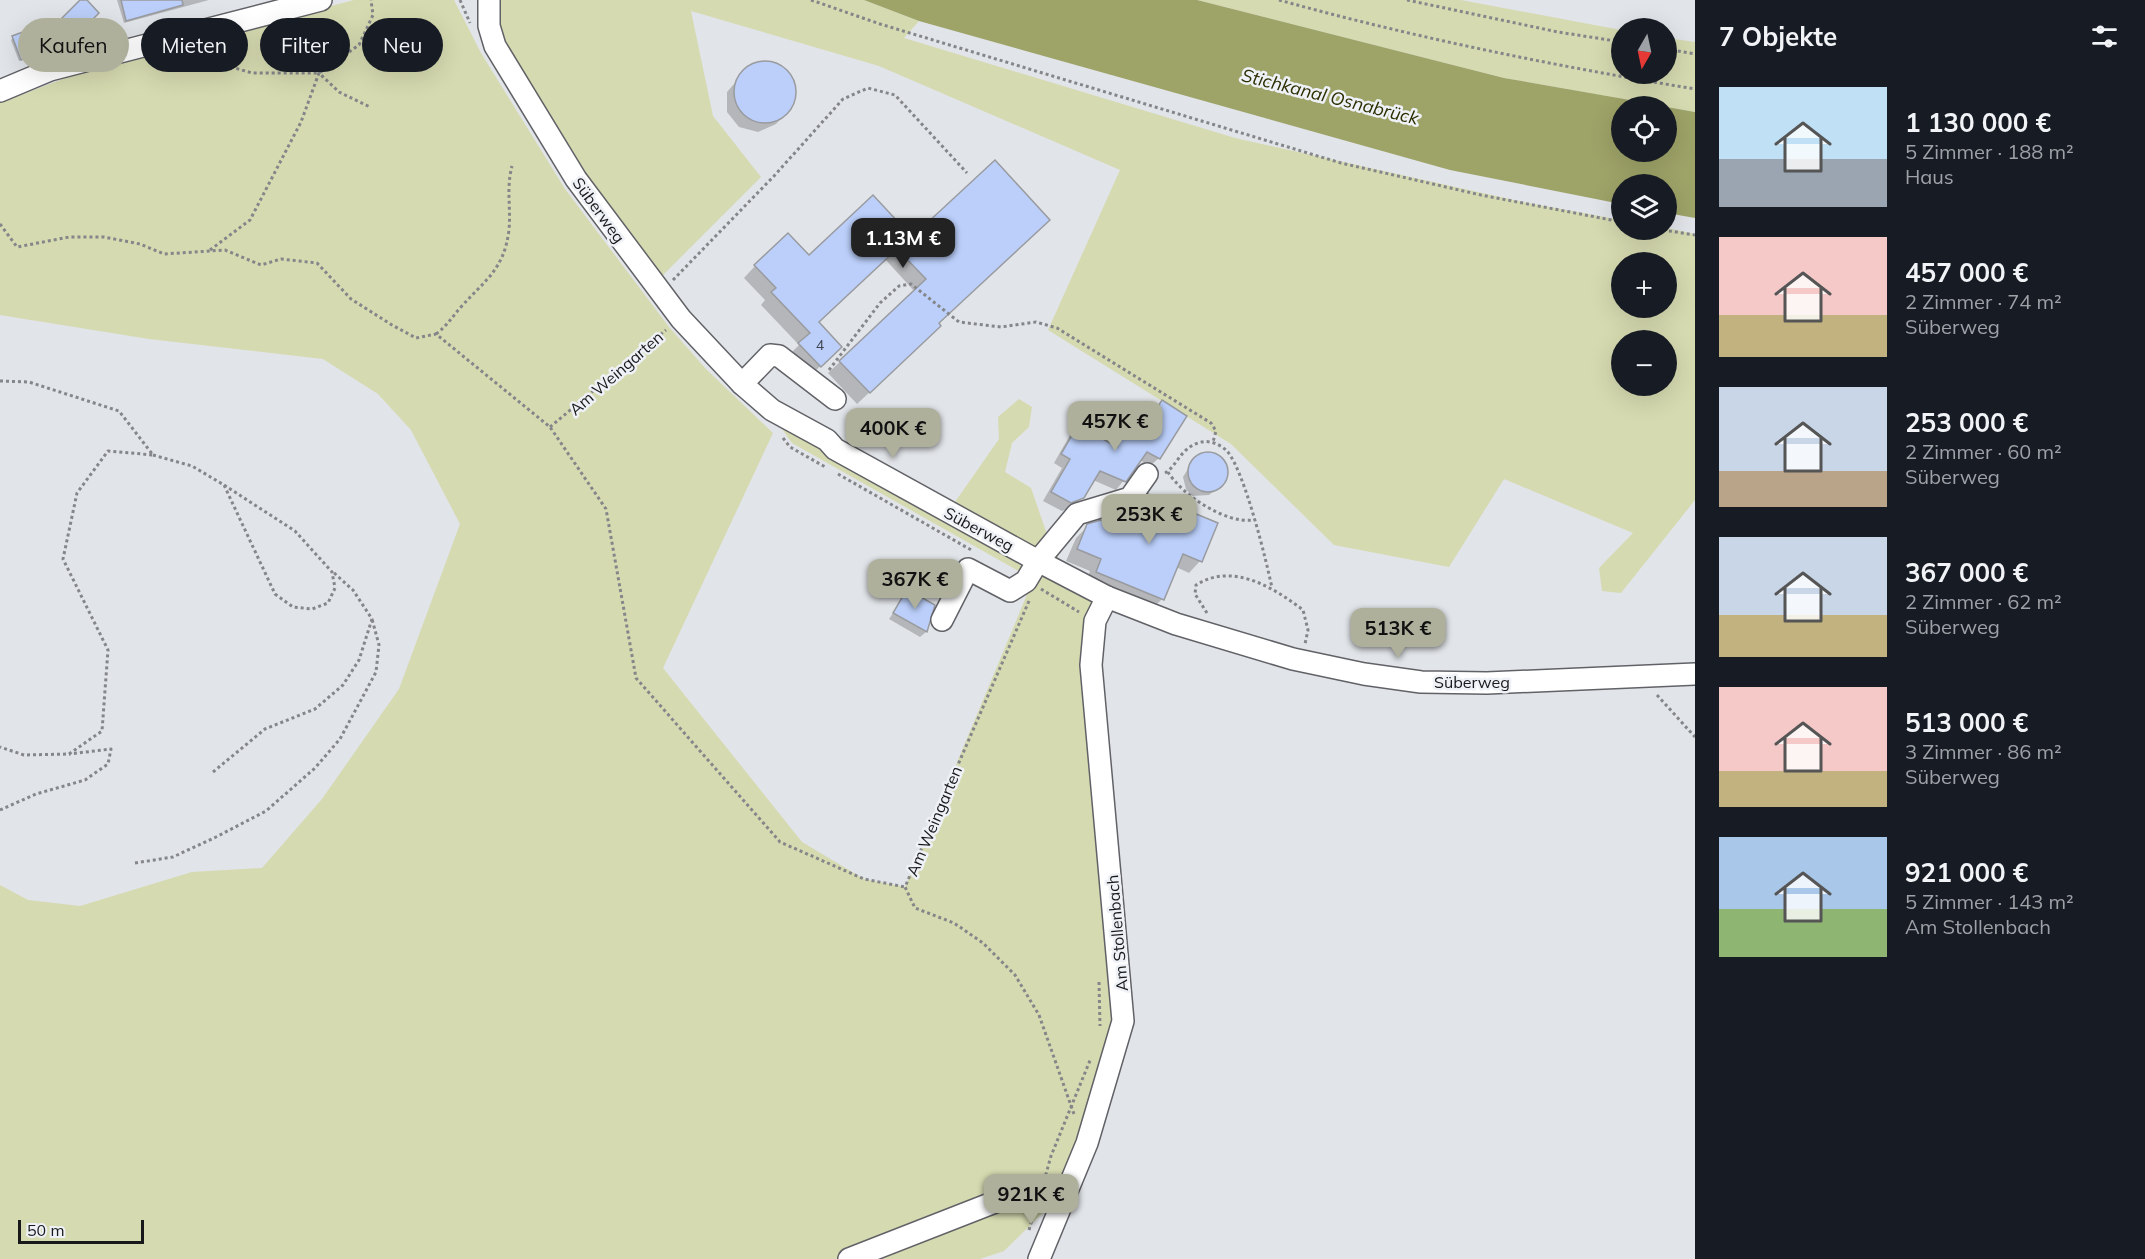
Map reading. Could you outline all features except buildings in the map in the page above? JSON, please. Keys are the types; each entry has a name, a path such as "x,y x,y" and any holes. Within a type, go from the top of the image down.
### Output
{"street":[{"path":"248,20 321,0"},
{"name":"Süberweg","path":"489,0 489,26 495,46 576,179 660,293 681,319 742,384 772,410 827,440 835,449 1107,597 1208,634 1301,661 1364,674 1421,682 1487,683 1695,674"},
{"path":"0,92 50,70 141,48"},
{"path":"742,384 770,355 779,356 835,399"},
{"path":"942,620 969,568 1010,591 1026,580 1038,561 1077,514 1130,498 1147,474"},
{"name":"Am Stollenbach","path":"1039,1259 1087,1143 1123,1021 1091,665 1095,621 1107,597"},
{"path":"849,1259 1018,1193 1062,1204"}],"path":[{"path":"209,251 250,220 301,122 319,73 359,45 374,15 371,0"},
{"path":"811,0 880,24 1341,164 1481,195 1611,220"},
{"path":"1279,0 1351,20 1591,72 1695,89"},
{"path":"1407,0 1558,32 1611,40"},
{"path":"1677,51 1695,54"},
{"path":"248,72 319,73 339,93 370,107"},
{"path":"660,293 774,176 843,99 868,88 895,95 967,173"},
{"path":"0,224 17,247 69,237 104,237 140,244 164,254 225,250 261,265 281,259 317,263 351,299 416,338 436,334 450,324 460,308 496,271 505,252 509,228 507,186 512,166"},
{"path":"1677,232 1695,235"},
{"path":"835,399 828,375 829,367 880,303 899,286 911,284 959,322 1001,327 1036,322 1057,328 1211,423 1216,431 1213,442"},
{"name":"Am Weingarten","path":"550,427 681,319"},
{"path":"436,334 550,427 606,509 636,678 780,842 864,879 905,887"},
{"path":"0,381 29,382 118,411 153,455"},
{"path":"1147,474 1168,472 1185,450 1200,442 1213,442 1226,450 1235,464 1272,588"},
{"path":"69,754 102,731 108,650 63,559 77,493 108,451 153,455 192,466 224,485 295,531 332,572 353,590 372,619 379,645 376,672 339,739 315,768 266,810 216,837 173,857 135,863"},
{"path":"1168,472 1183,491 1198,500 1234,519 1253,520"},
{"path":"224,485 275,594 292,607 312,609 328,603 335,588 332,572"},
{"path":"1208,634 1209,615 1195,594 1196,585 1207,578 1230,576 1254,580 1272,588 1303,609 1307,618 1308,630 1301,661"},
{"path":"1036,586 1095,621"},
{"name":"Am Weingarten","path":"1031,597 905,887 915,908 954,923 983,944 1015,975 1039,1015 1071,1108 1087,1143"},
{"path":"213,772 265,729 315,709 343,685 359,660 372,619"},
{"path":"1643,677 1695,737"},
{"path":"0,747 24,754 69,754 111,750 108,764 85,780 36,794 0,810"},
{"path":"1098,1034 1101,1025 1099,978"},
{"path":"1026,1240 1051,1156 1092,1052"}],"shaded area":[{"path":"354,0 454,0 481,53 565,189 669,327 706,369 773,433 663,668 802,842 864,879 905,887 1031,585 1038,561 948,512 999,439 998,417 1019,399 1032,407 1029,427 1012,443 1005,472 1031,488 1050,543 1070,577 1107,597 1095,621 1123,993 1091,1129 1045,1211 1004,1251 980,1259 0,1259 0,885 28,900 80,906 192,872 262,868 322,799 399,689 460,524 411,430 378,394 323,359 149,339 0,315 0,103 81,72 129,72 129,59 141,55 141,72 248,72 248,28 260,24 260,72 350,72 350,18 285,18"},
{"path":"497,0 864,0 919,21 904,38 1235,138 1523,202 1611,218 1611,240 1677,240 1677,230 1695,234 1695,500 1621,593 1602,591 1599,568 1633,533 1504,479 1449,567 1334,545 1231,444 1048,330 1120,170 879,66 691,11 713,116 761,177 659,279 584,176 497,30"},
{"path":"1197,0 1461,0 1611,28 1611,84 1677,84 1677,39 1695,42 1695,112 1677,109 1677,96 1611,97 1504,78"},
{"path":"777,422 1027,564 1022,573 792,443"}],"water":[{"name":"Stichkanal Osnabrück","path":"864,0 1197,0 1504,78 1611,97 1611,162 1677,162 1677,109 1695,112 1695,218 1677,215 1677,174 1611,174 1611,202 1450,170 919,21"}]}
